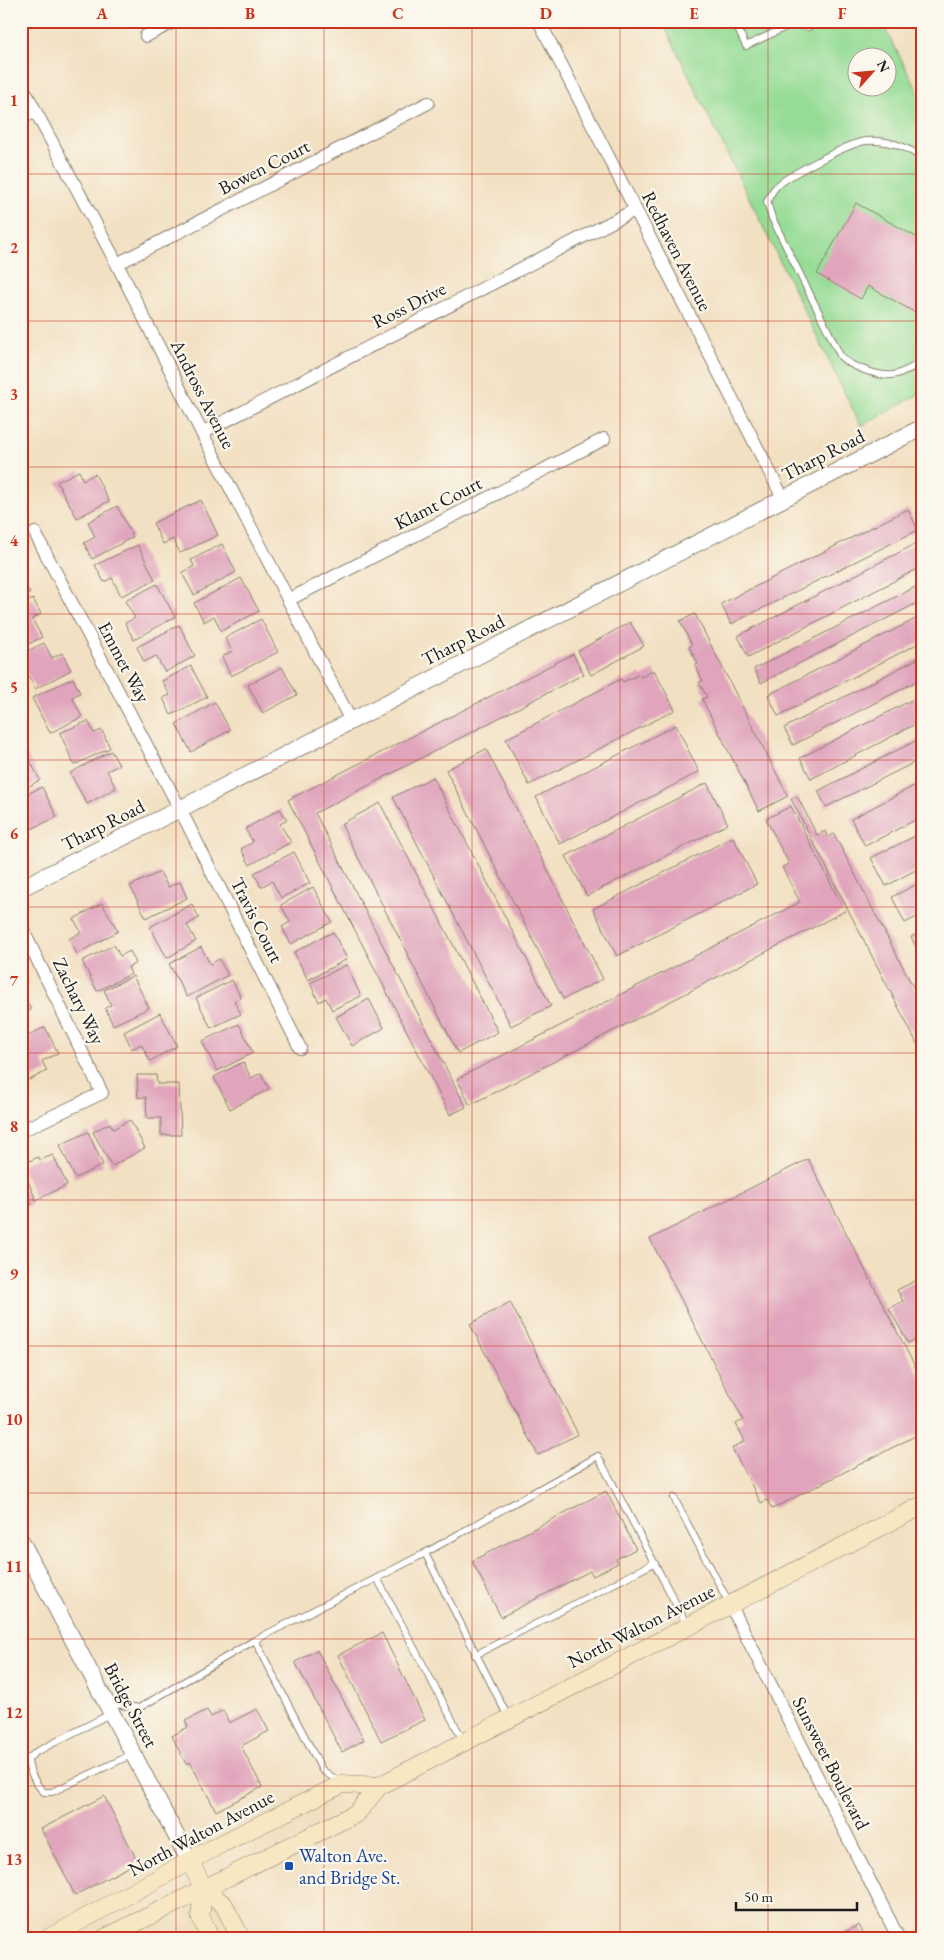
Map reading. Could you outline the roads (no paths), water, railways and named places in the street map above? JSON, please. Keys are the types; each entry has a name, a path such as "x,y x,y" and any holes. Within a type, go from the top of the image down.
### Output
{"main road":[{"name":"North Walton Avenue","path":"103,1939 357,1813 379,1786 923,1505"},
{"name":"North Walton Avenue","path":"47,1939 190,1862 342,1784"},
{"path":"342,1784 379,1786"},
{"name":"Bridge Street","path":"190,1862 204,1889 224,1905 241,1939"},
{"path":"204,1889 200,1916 212,1939"}],"street":[{"path":"146,36 175,21"},
{"name":"Redhaven Avenue","path":"539,21 783,498"},
{"name":"Andross Avenue","path":"21,84 117,264 351,721"},
{"name":"Bowen Court","path":"117,264 428,103"},
{"path":"21,119 35,112"},
{"name":"Ross Drive","path":"202,433 635,210"},
{"name":"Tharp Road","path":"21,888 180,809 923,426"},
{"name":"Klamt Court","path":"288,600 604,439"},
{"name":"Emmet Way","path":"35,533 180,809"},
{"name":"Travis Court","path":"180,809 300,1048"},
{"name":"Zachary Way","path":"21,926 102,1093 21,1131"},
{"name":"Bridge Street","path":"21,1541 190,1862"},
{"name":"Sunsweet Boulevard","path":"730,1604 899,1939"}],"lane":[{"path":"734,21 746,46 794,22 808,27 818,21"},
{"path":"923,159 908,149 878,140 856,142 778,185 767,202 772,218 841,357 848,364 873,372 895,375 923,362"},
{"path":"133,1754 52,1792 44,1792 40,1788 28,1766 28,1759 36,1752 108,1708 139,1708 255,1640 425,1553 598,1456 687,1626"},
{"path":"674,1498 730,1604"},
{"path":"425,1553 509,1719"},
{"path":"476,1655 654,1563"},
{"path":"377,1578 464,1742"},
{"path":"255,1640 322,1770 342,1784"}],"place":[{"name":"Walton Ave. and Bridge St.","path":"289,1866"}]}
